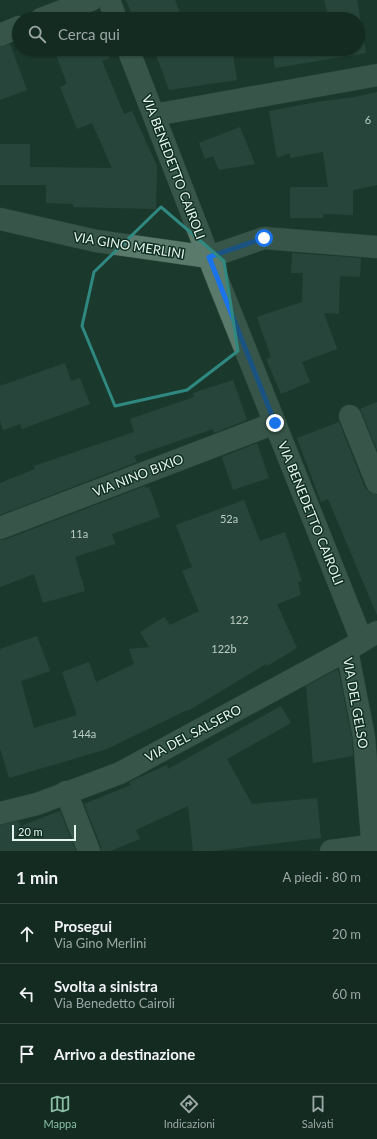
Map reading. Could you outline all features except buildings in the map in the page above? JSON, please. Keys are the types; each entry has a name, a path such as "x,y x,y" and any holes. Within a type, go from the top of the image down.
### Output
{"street":[{"path":"59,12 91,0"},
{"path":"108,0 113,12"},
{"path":"0,34 12,30"},
{"name":"VIA BENEDETTO CAIROLI","path":"131,56 362,641"},
{"path":"154,115 377,75"},
{"name":"VIA GINO MERLINI","path":"0,219 96,242 209,257 264,238 377,247"},
{"path":"350,416 377,483"},
{"name":"VIA NINO BIXIO","path":"0,528 275,423"},
{"name":"VIA DEL SALSERO","path":"0,813 38,804 66,792 120,773 362,641"},
{"name":"VIA DEL GELSO","path":"362,641 364,737 374,847"},
{"path":"66,792 89,851"},
{"path":"331,851 374,847"}],"highlighted area":[{"path":"161,207 224,261 238,351 187,390 115,406 82,326 94,272"}],"route":[{"path":"264,238 209,257 275,423"}]}
